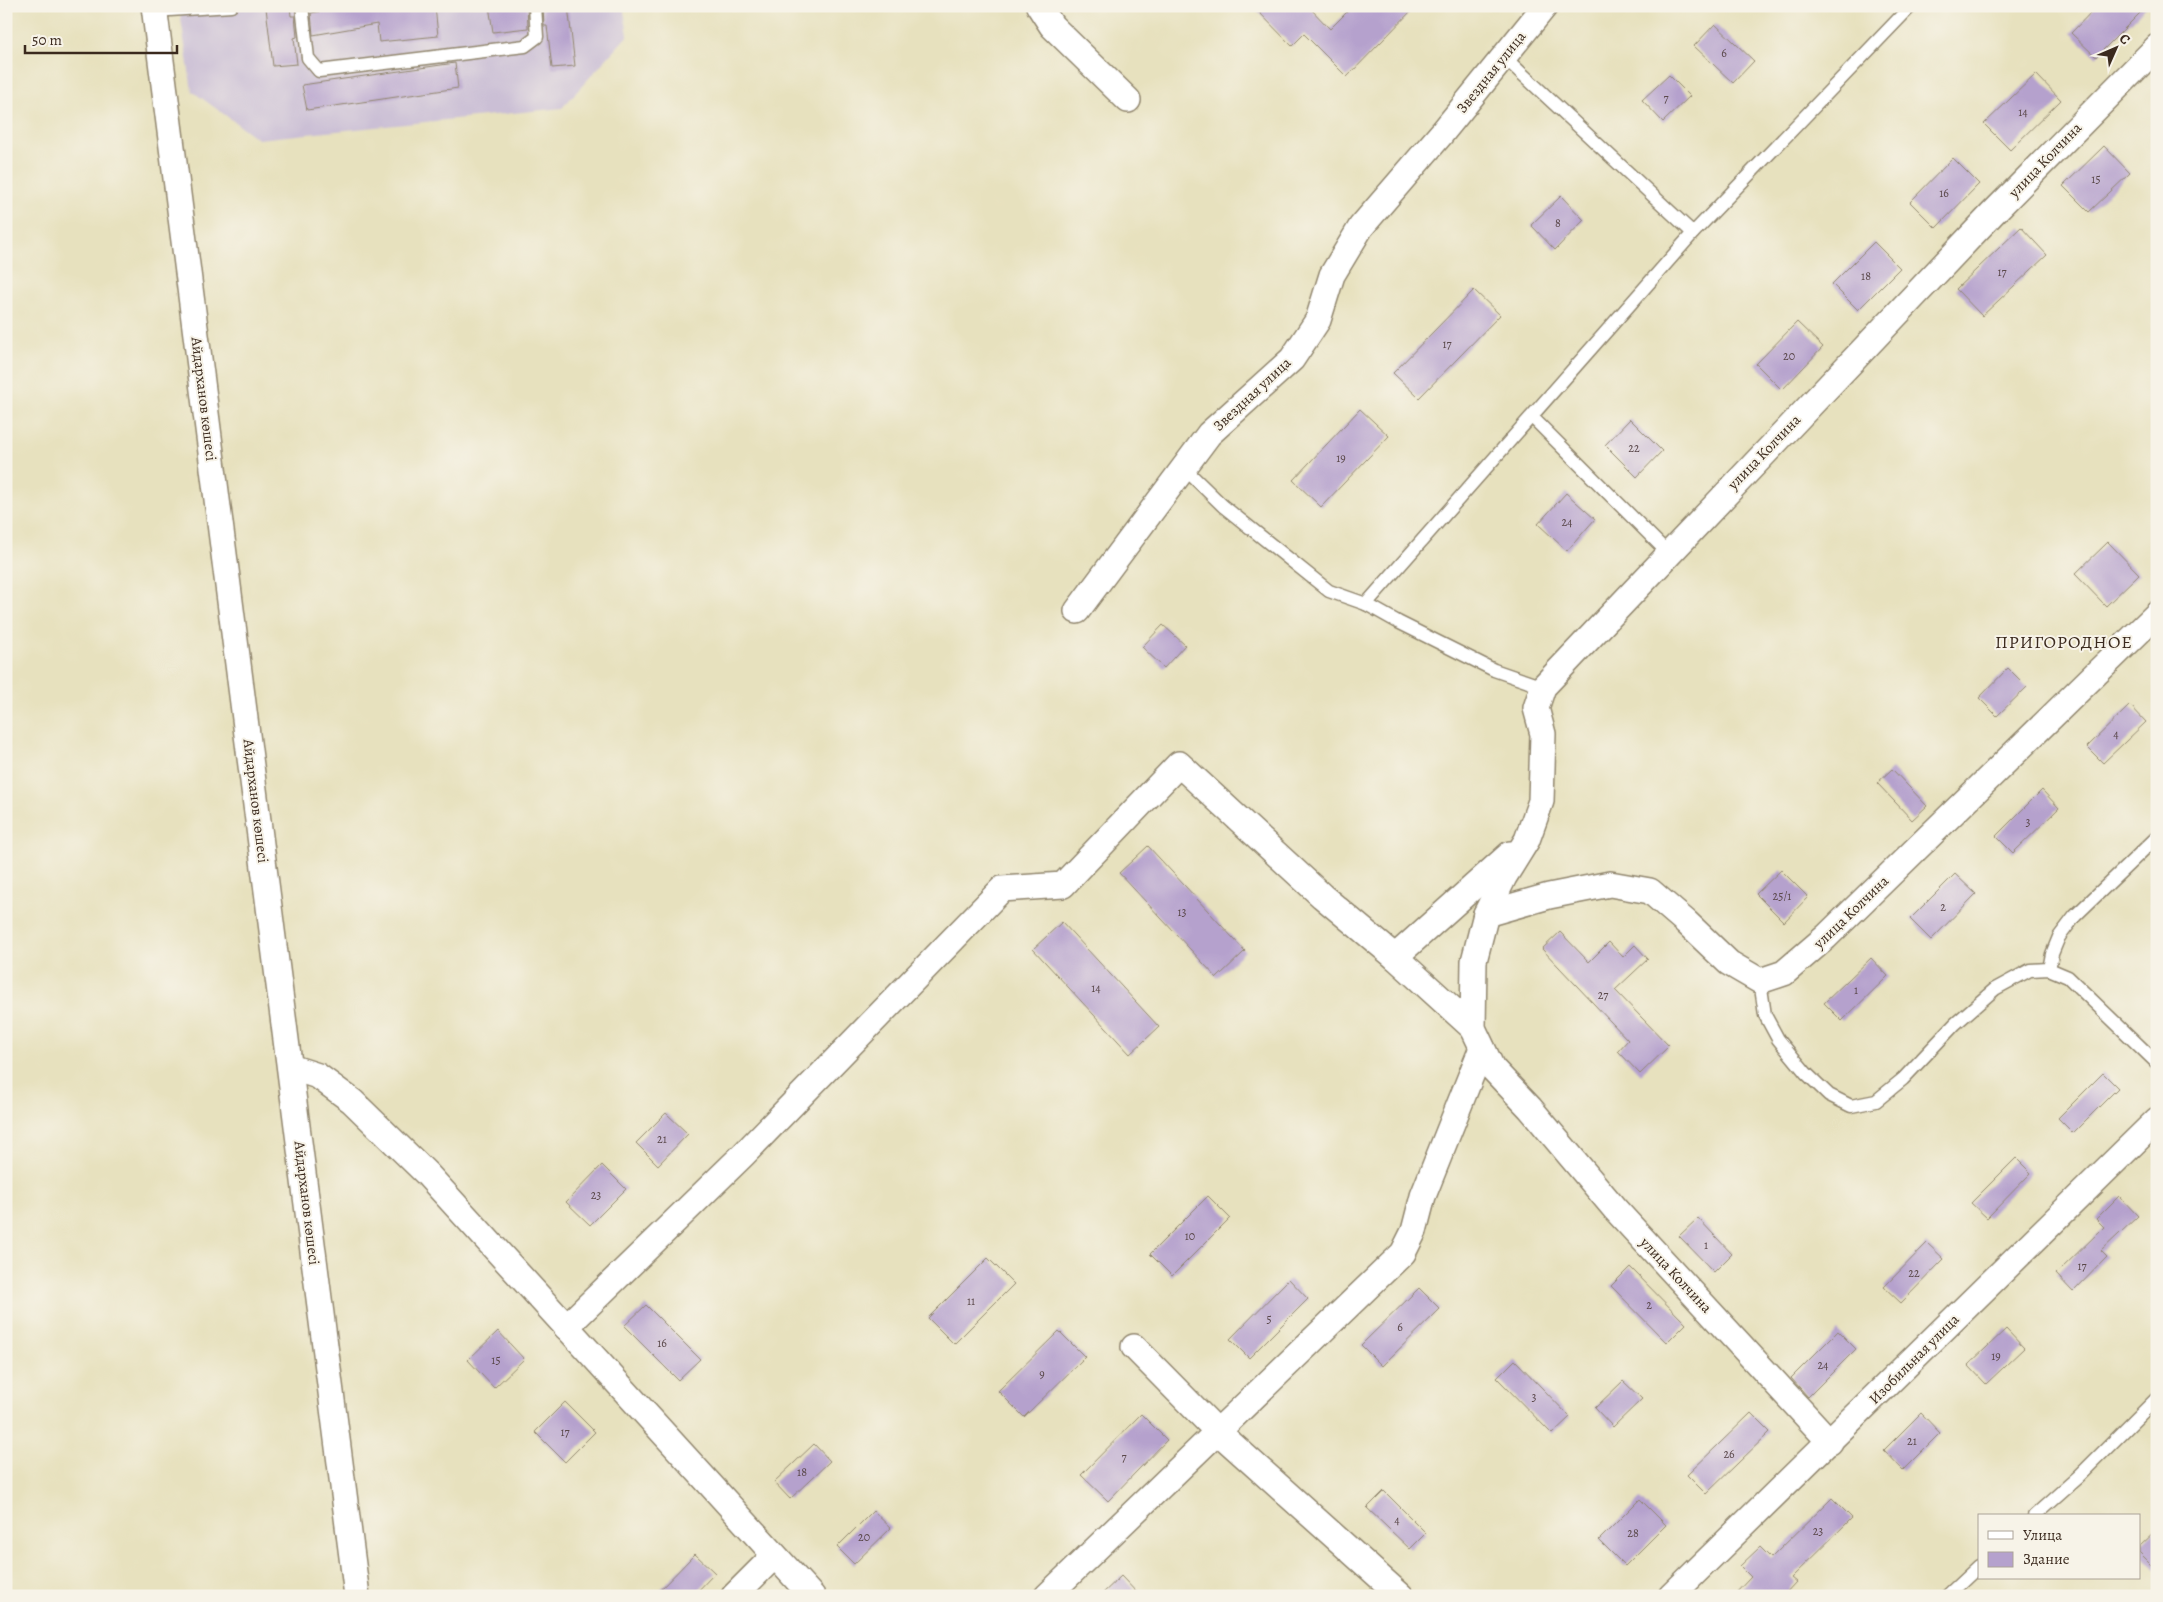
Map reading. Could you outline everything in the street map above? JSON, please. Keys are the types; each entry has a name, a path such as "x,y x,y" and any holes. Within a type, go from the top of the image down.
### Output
{"street":[{"path":"1039,6 1052,26 1128,100"},
{"name":"Звездная улица","path":"1077,611 1209,434 1292,358 1318,320 1332,275 1361,228 1442,134 1545,6"},
{"name":"Айдарханов көшесі","path":"154,9 357,1596"},
{"name":"улица Колчина","path":"1830,1442 1615,1209 1530,1108 1492,1068 1478,1038 1474,961 1486,914 1504,877 1527,840 1541,801 1543,734 1536,708 1543,686 1999,207 2157,47"},
{"name":"улица Колчина","path":"1760,981 1784,973 1826,937 2157,614"},
{"path":"566,1327 743,1155 1002,889 1063,885 1179,764 1322,896 1394,957 1478,1038 1423,1196 1414,1231 1403,1253 1047,1596"},
{"path":"1394,957 1527,840"},
{"path":"1486,914 1549,896 1610,884 1650,891 1686,922 1729,964 1760,981"},
{"path":"290,1067 318,1076 352,1101 427,1174 812,1596"},
{"name":"Изобильная улица","path":"1671,1596 2157,1120"},
{"path":"1134,1347 1218,1431 1401,1596"},
{"path":"734,1596 774,1556"}],"lane":[{"path":"154,9 231,6"},
{"path":"302,6 308,58 319,70 525,46 538,36 535,6"},
{"path":"1366,604 1693,233 1911,6"},
{"path":"1504,57 1693,233"},
{"path":"1532,417 1668,553"},
{"path":"1183,467 1223,506 1329,591 1366,604 1494,670 1543,686"},
{"path":"2049,969 2052,954 2059,937 2075,916 2157,837"},
{"path":"1760,981 1765,1015 1778,1039 1806,1073 1829,1094 1851,1106 1876,1101 1904,1079 1955,1024 1995,989 2030,970 2049,969 2068,977 2157,1063"},
{"path":"2036,1514 2078,1476 2157,1398"},
{"path":"1947,1596 1978,1567"}],"shaded area":[{"path":"179,6 623,6 628,35 562,108 258,139 192,91"}],"building":[{"path":"290,6 291,16 295,16 297,37 294,38 297,64 273,66 266,8"},
{"path":"352,6 435,6 438,36 379,42 377,24 313,35 311,13"},
{"path":"489,6 527,6 528,28 493,32"},
{"path":"543,6 568,6 575,66 552,68 547,26 544,26"},
{"path":"1253,6 1308,6 1330,29 1353,6 1416,6 1347,77 1304,34 1292,46"},
{"path":"2097,6 2147,6 2096,57 2071,33"},
{"path":"1715,24 1754,61 1733,83 1694,46"},
{"path":"455,63 458,88 307,110 302,85"},
{"path":"2036,74 2061,100 2010,150 1984,124"},
{"path":"1669,75 1690,96 1663,122 1642,100"},
{"path":"2104,146 2130,173 2089,212 2063,186"},
{"path":"1953,158 1979,184 1936,228 1910,202"},
{"path":"1561,196 1584,220 1555,250 1531,225"},
{"path":"2021,227 2047,255 1982,316 1956,289"},
{"path":"1874,242 1900,268 1858,310 1832,284"},
{"path":"1474,290 1500,315 1419,398 1393,373"},
{"path":"1797,322 1823,347 1782,390 1756,364"},
{"path":"1360,409 1389,436 1321,507 1293,480"},
{"path":"1630,419 1662,451 1637,477 1605,445"},
{"path":"1566,493 1595,519 1567,551 1538,524"},
{"path":"2108,542 2139,574 2106,606 2075,574"},
{"path":"1163,625 1185,645 1164,668 1142,647"},
{"path":"2008,668 2027,687 1997,716 1979,698"},
{"path":"2130,705 2146,722 2103,763 2087,747"},
{"path":"1892,769 1927,806 1912,820 1877,783"},
{"path":"2042,790 2059,808 2013,853 1996,836"},
{"path":"1148,846 1245,951 1217,978 1119,873"},
{"path":"1781,870 1808,897 1784,922 1756,894"},
{"path":"1955,874 1976,894 1931,940 1910,919"},
{"path":"1062,922 1159,1027 1130,1054 1033,949"},
{"path":"1560,932 1589,962 1609,942 1623,957 1635,945 1648,959 1615,990 1669,1046 1640,1074 1618,1051 1628,1040 1542,949"},
{"path":"1871,958 1888,976 1842,1021 1824,1003"},
{"path":"2103,1073 2118,1088 2073,1133 2058,1118"},
{"path":"666,1113 688,1134 658,1165 636,1143"},
{"path":"2016,1158 2031,1173 1987,1218 1971,1203"},
{"path":"602,1165 626,1189 590,1225 566,1202"},
{"path":"1208,1196 1230,1218 1172,1276 1150,1254"},
{"path":"2119,1196 2138,1216 2101,1251 2107,1257 2073,1292 2056,1274 2104,1227 2096,1219"},
{"path":"1698,1218 1732,1254 1714,1272 1679,1236"},
{"path":"1927,1243 1944,1259 1901,1303 1884,1287"},
{"path":"988,1258 1014,1284 954,1344 928,1318"},
{"path":"1630,1267 1686,1324 1667,1343 1611,1286"},
{"path":"1289,1279 1308,1299 1249,1358 1230,1339"},
{"path":"1419,1288 1440,1309 1382,1366 1361,1345"},
{"path":"646,1305 700,1359 678,1380 624,1326"},
{"path":"2006,1329 2024,1348 1986,1384 1968,1365"},
{"path":"498,1331 524,1359 494,1388 468,1360"},
{"path":"1059,1331 1085,1357 1024,1417 998,1391"},
{"path":"1838,1331 1856,1349 1808,1397 1791,1378"},
{"path":"1515,1360 1570,1417 1552,1434 1497,1378"},
{"path":"1623,1381 1642,1399 1613,1427 1595,1408"},
{"path":"565,1402 595,1432 565,1462 535,1432"},
{"path":"1751,1413 1770,1432 1706,1494 1687,1475"},
{"path":"1921,1413 1940,1433 1903,1470 1884,1450"},
{"path":"1141,1414 1167,1440 1108,1501 1081,1475"},
{"path":"814,1444 830,1461 790,1499 774,1482"},
{"path":"1384,1491 1426,1533 1410,1549 1367,1508"},
{"path":"1832,1498 1852,1518 1791,1578 1796,1582 1783,1596 1733,1596 1751,1577 1740,1566 1760,1547 1771,1558"},
{"path":"1640,1499 1666,1525 1625,1566 1599,1540"},
{"path":"873,1511 891,1528 854,1564 837,1547"},
{"path":"2157,1529 2157,1571 2140,1554 2140,1545"},
{"path":"695,1554 715,1573 693,1596 654,1596"},
{"path":"1121,1576 1140,1596 1100,1596"}],"district":[{"name":"ПРИГОРОДНОЕ","path":"2064,642"}]}
